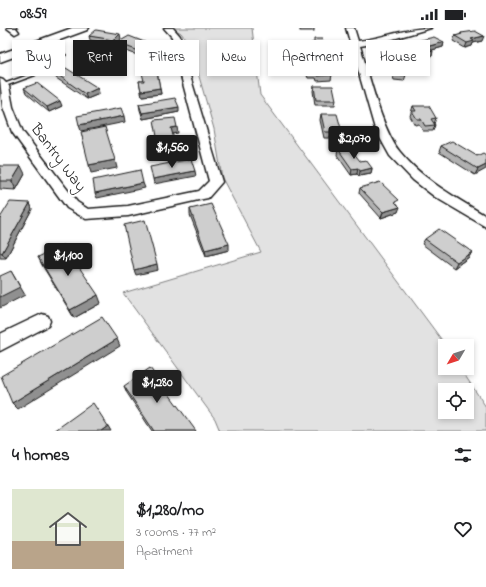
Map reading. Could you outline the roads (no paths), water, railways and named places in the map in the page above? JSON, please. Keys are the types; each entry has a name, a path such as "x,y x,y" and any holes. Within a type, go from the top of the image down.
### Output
{"street":[{"path":"0,58 83,28"},
{"name":"Bantry Way","path":"1,84 18,132 72,205 86,214 128,211 203,194 216,182 177,46 176,36 168,28"},
{"path":"350,28 353,40"},
{"path":"358,43 376,41 427,28"},
{"path":"358,57 381,129 396,156 417,177 440,194 486,222"},
{"path":"0,343 42,321"}],"lane":[{"path":"1,84 29,76"}]}
